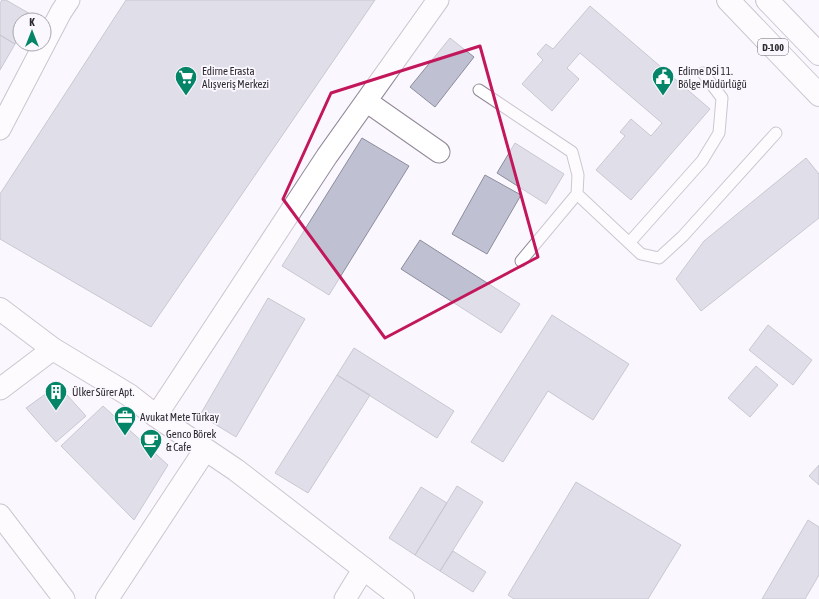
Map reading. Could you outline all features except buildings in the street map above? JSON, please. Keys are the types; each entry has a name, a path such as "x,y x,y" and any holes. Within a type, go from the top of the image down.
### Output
{"street":[{"path":"0,129 61,12 69,0"},
{"path":"156,416 327,156 438,0"},
{"name":"D-100","path":"728,0 819,95"},
{"name":"D-100","path":"767,0 819,54"},
{"path":"366,101 439,152"},
{"path":"0,308 53,349 129,395 156,416 236,470 403,599"},
{"path":"0,388 53,349"},
{"path":"107,599 205,450"},
{"path":"0,515 64,599"},
{"path":"345,599 364,568"}],"lane":[{"path":"629,243 702,161 718,133 722,98 703,73"},
{"path":"479,90 572,152 578,175 577,194 521,261"},
{"path":"577,194 640,254 659,258 683,236 776,133"}],"highlighted area":[{"path":"480,46 538,257 385,338 283,199 331,93"}],"place":[{"name":"Edirne Erasta Alışveriş Merkezi","path":"186,96"},
{"name":"Edirne DSİ 11. Bölge Müdürlüğü","path":"663,96"},
{"name":"Ülker Sürer Apt.","path":"56,412"},
{"name":"Avukat Mete Türkay","path":"125,436"},
{"name":"Genco Börek & Cafe","path":"151,460"}]}
